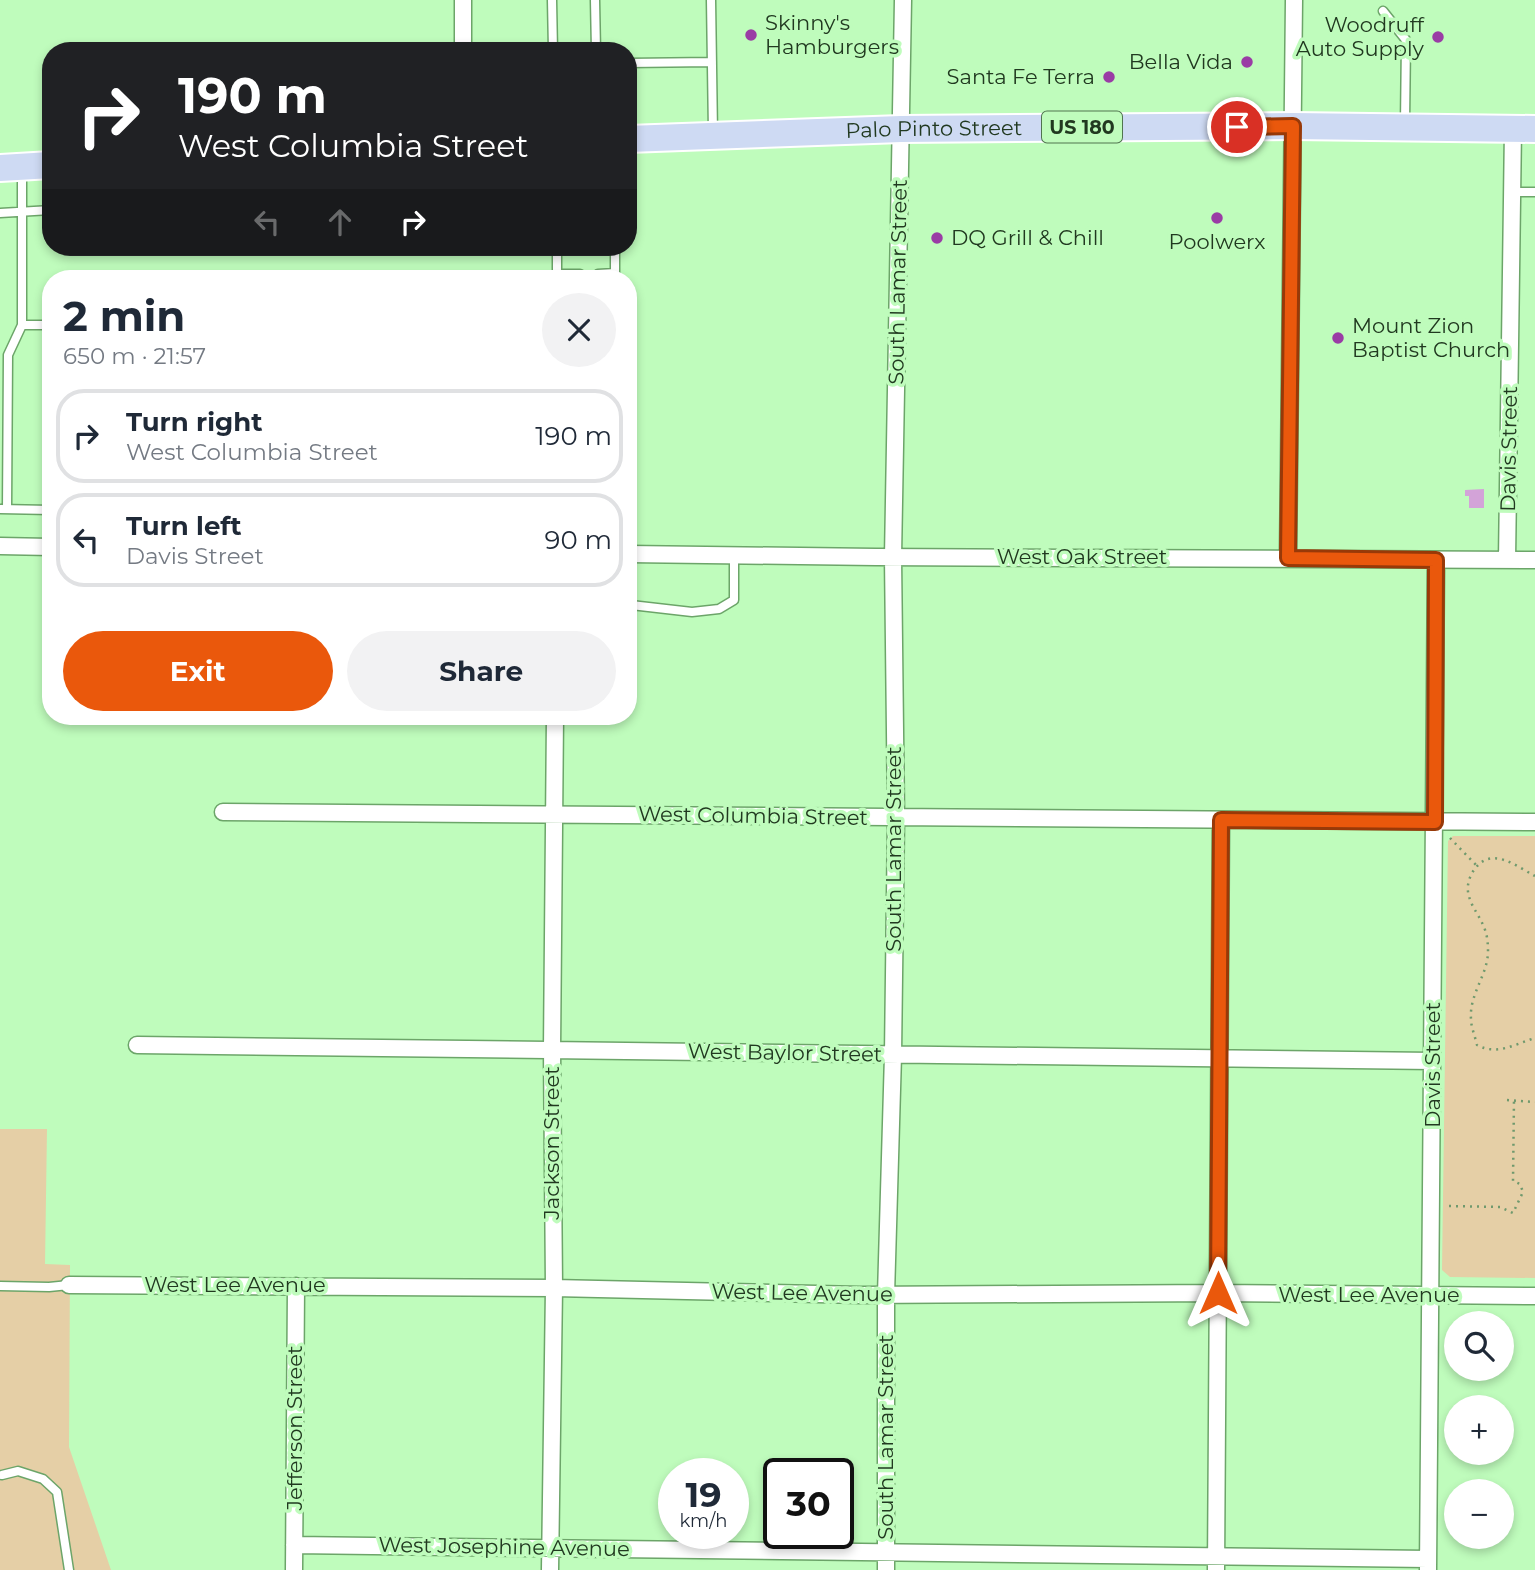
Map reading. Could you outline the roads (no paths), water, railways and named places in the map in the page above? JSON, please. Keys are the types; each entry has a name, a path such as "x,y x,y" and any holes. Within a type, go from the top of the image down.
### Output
{"main road":[{"name":"Palo Pinto Street","path":"637,139 901,129 1293,126 1524,128"},
{"path":"11,167 42,165"}],"street":[{"path":"463,0 463,42"},
{"name":"South Lamar Street","path":"886,1570 886,1295 896,818 893,557 903,0"},
{"path":"1288,558 1294,0"},
{"name":"Davis Street","path":"1507,560 1512,192 1524,128"},
{"path":"0,546 42,547"},
{"name":"West Oak Street","path":"637,554 1535,560"},
{"name":"Davis Street","path":"1428,1564 1436,560"},
{"name":"Jackson Street","path":"550,1570 554,1288 552,1051 555,725"},
{"name":"West Columbia Street","path":"223,812 1535,822"},
{"path":"1216,1563 1221,820"},
{"name":"West Baylor Street","path":"138,1045 1433,1061"},
{"name":"West Lee Avenue","path":"69,1285 554,1288 886,1295 1218,1293 1535,1296"},
{"name":"Jefferson Street","path":"294,1570 296,1286"},
{"name":"West Josephine Avenue","path":"294,1545 886,1552 1216,1563 1428,1564"}],"lane":[{"path":"552,0 553,42"},
{"path":"595,0 596,42"},
{"path":"710,0 713,136"},
{"path":"1384,11 1406,40 1405,127"},
{"path":"637,63 712,61"},
{"path":"11,167 22,211 22,325 8,355 4,509 42,510"},
{"path":"1512,192 1535,192"},
{"path":"0,213 42,210"},
{"path":"22,325 42,325"},
{"path":"637,606 692,612 719,608 734,600 734,554"},
{"path":"0,1286 69,1285"},
{"path":"2,1475 18,1471 43,1479 57,1492 69,1570"}],"place":[{"name":"Skinny's Hamburgers","path":"751,35"},
{"name":"Woodruff Auto Supply","path":"1438,37"},
{"name":"Bella Vida","path":"1247,62"},
{"name":"Santa Fe Terra","path":"1109,77"},
{"name":"Poolwerx","path":"1217,218"},
{"name":"DQ Grill & Chill","path":"937,238"},
{"name":"Mount Zion Baptist Church","path":"1338,338"}]}
